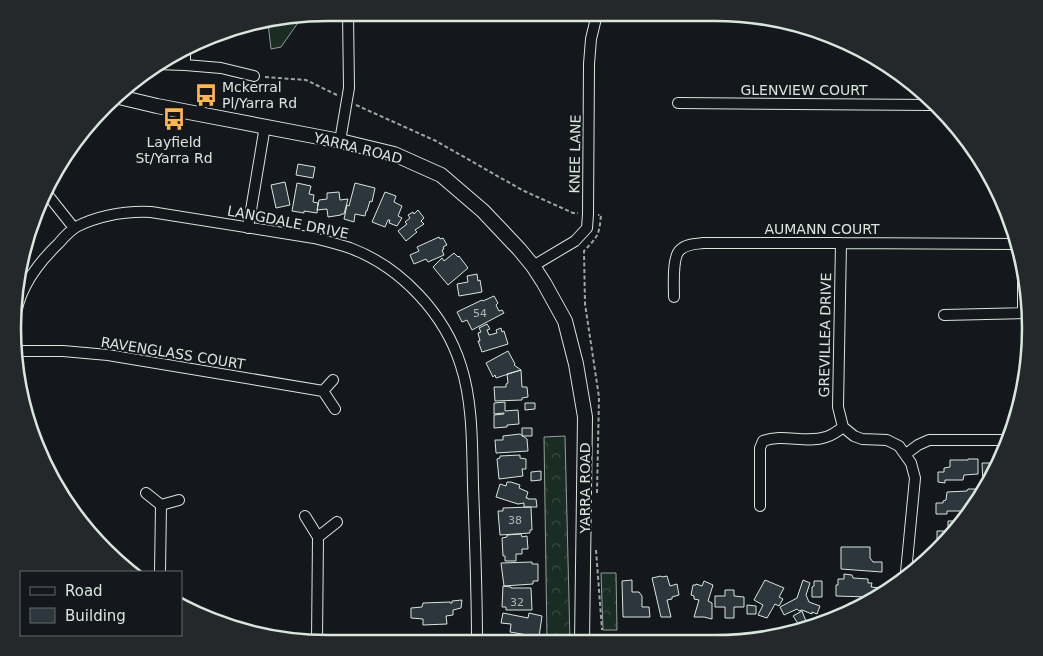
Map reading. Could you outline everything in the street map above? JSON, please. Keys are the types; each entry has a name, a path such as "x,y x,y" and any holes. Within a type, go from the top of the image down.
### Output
{"main road":[{"name":"YARRA ROAD","path":"127,96 157,106 340,140 394,154 440,175 483,210 519,249 544,283 564,321 576,364 585,417 582,635"}],"street":[{"path":"340,140 349,88 348,21"},
{"name":"KNEE LANE","path":"533,266 575,241 587,228 589,64 591,39 595,21"},
{"path":"185,57 185,64"},
{"path":"172,64 221,68 254,76"},
{"name":"GLENVIEW COURT","path":"678,103 926,105"},
{"path":"248,228 264,126"},
{"path":"50,198 74,228"},
{"name":"LANGDALE DRIVE","path":"24,289 40,261 74,228 116,213 134,211 151,212 335,243 384,265 403,279 439,320 452,343 461,365 466,386 470,422 477,576 477,635"},
{"name":"GREVILLEA DRIVE","path":"841,242 838,407 844,426"},
{"name":"AUMANN COURT","path":"674,297 675,261 679,250 703,243 1009,244"},
{"path":"944,315 1021,313"},
{"name":"RAVENGLASS COURT","path":"22,352 63,351 108,355 323,391"},
{"path":"333,380 323,391 335,409"},
{"path":"760,506 760,448 763,441 770,438 825,438 844,426 854,436 862,439 887,440 899,446 906,454 912,463 915,478 906,567"},
{"path":"906,454 929,440 1000,440"},
{"path":"146,493 161,505"},
{"path":"161,505 179,500"},
{"path":"160,571 161,505"},
{"path":"305,516 318,537 317,634"},
{"path":"318,537 338,522"}],"path":[{"path":"254,76 306,80 436,141 522,190 573,213 601,215 600,231 596,239 584,251 585,304 599,397 597,497"},
{"path":"596,549 603,635"}],"green space":[{"path":"298,23 281,47 271,49 268,27"},
{"path":"565,436 570,635 547,635 544,437"},
{"path":"601,573 616,573 617,630 603,630"}],"building":[{"path":"298,164 315,167 313,178 296,175"},
{"path":"285,182 290,205 276,208 271,185"},
{"path":"297,183 311,186 309,194 314,195 313,202 318,203 317,213 292,211"},
{"path":"355,183 375,188 372,202 370,201 365,216 355,214 354,222 344,219"},
{"path":"339,192 340,200 348,199 344,214 328,217 327,209 317,210 319,200 327,199 327,193"},
{"path":"385,192 396,196 394,202 402,206 398,216 402,218 397,226 389,223 390,220 388,220 385,227 372,222"},
{"path":"418,210 424,218 421,221 424,224 415,230 417,232 406,241 398,231 407,224 405,222 410,218 408,215 413,212 414,214"},
{"path":"439,237 440,239 443,238 447,245 442,250 444,255 428,262 426,259 414,264 410,255 419,251 417,247"},
{"path":"454,253 459,256 468,268 448,285 433,267 442,258 444,261"},
{"path":"477,274 482,292 459,296 457,284 468,282 467,276"},
{"path":"494,296 498,303 496,305 499,311 502,310 504,313 472,330 467,320 462,322 457,312"},
{"path":"487,324 490,329 487,330 489,335 497,333 496,330 501,328 502,332 504,331 508,344 482,352 478,341 480,341 478,333 481,332 479,328"},
{"path":"508,351 514,365 521,370 496,378 495,375 493,377 486,363"},
{"path":"521,370 522,387 527,387 528,397 522,398 522,400 495,401 494,387 506,387 508,383 507,374"},
{"path":"505,402 505,411 518,410 519,424 494,428 494,415 504,413 494,414 494,403"},
{"path":"525,403 535,403 535,409 525,410"},
{"path":"522,428 532,428 532,436 522,436"},
{"path":"520,434 527,439 528,451 496,453 495,440 503,440 503,436"},
{"path":"520,455 520,458 526,459 526,469 522,469 523,476 499,479 497,459 500,456"},
{"path":"978,459 978,474 964,475 963,480 945,480 945,483 938,482 938,472 944,472 944,468 950,467 950,460"},
{"path":"982,463 990,463 990,464 983,478"},
{"path":"541,471 541,480 531,481 531,472"},
{"path":"507,482 520,485 519,488 528,492 526,498 536,499 537,507 524,507 524,503 518,504 496,497 500,484 506,486"},
{"path":"968,489 976,489 961,511 947,511 947,514 936,514 936,503 943,503 946,500 947,492 967,491"},
{"path":"531,507 532,530 530,530 530,533 500,535 498,511 503,511 503,508"},
{"path":"948,521 953,521 948,528"},
{"path":"937,531 945,531 937,540"},
{"path":"521,534 522,537 527,536 528,549 522,549 522,554 516,554 516,561 505,561 502,538 507,537 507,535"},
{"path":"841,547 870,547 870,558 873,562 882,562 882,572 841,569"},
{"path":"532,562 532,564 538,564 538,581 533,581 533,584 504,586 501,563"},
{"path":"844,574 852,575 853,578 868,579 868,583 872,583 871,587 878,588 863,597 836,596 838,579 844,579"},
{"path":"667,576 670,586 677,584 679,595 667,600 671,617 661,617 652,578"},
{"path":"632,580 632,592 639,592 642,596 642,607 649,607 650,617 623,617 622,581"},
{"path":"765,580 784,588 779,597 783,599 779,606 775,604 767,618 758,615 763,605 754,600"},
{"path":"803,580 810,583 806,595 809,602 820,606 817,614 797,609 784,615 780,607 797,598"},
{"path":"704,581 713,585 708,601 712,603 712,619 694,617 699,600 694,599 694,596 691,595 693,585 702,586"},
{"path":"814,581 822,581 822,597 812,597"},
{"path":"503,586 531,588 532,610 506,610 506,607 502,607"},
{"path":"725,590 734,590 734,596 744,597 744,607 734,607 734,618 725,618 725,607 715,607 715,596 725,596"},
{"path":"462,600 461,608 453,610 453,615 446,616 447,624 423,625 423,619 411,618 411,608 422,607 423,603 452,603 452,601"},
{"path":"747,605 756,606 756,614 747,614"},
{"path":"802,611 806,620 798,623 793,616"},
{"path":"503,613 528,618 529,613 542,616 539,635 510,632 511,624 501,623"}],"place":[{"name":"Mckerral Pl/Yarra Rd","path":"206,95"},
{"name":"Layfield St/Yarra Rd","path":"174,119"}]}
